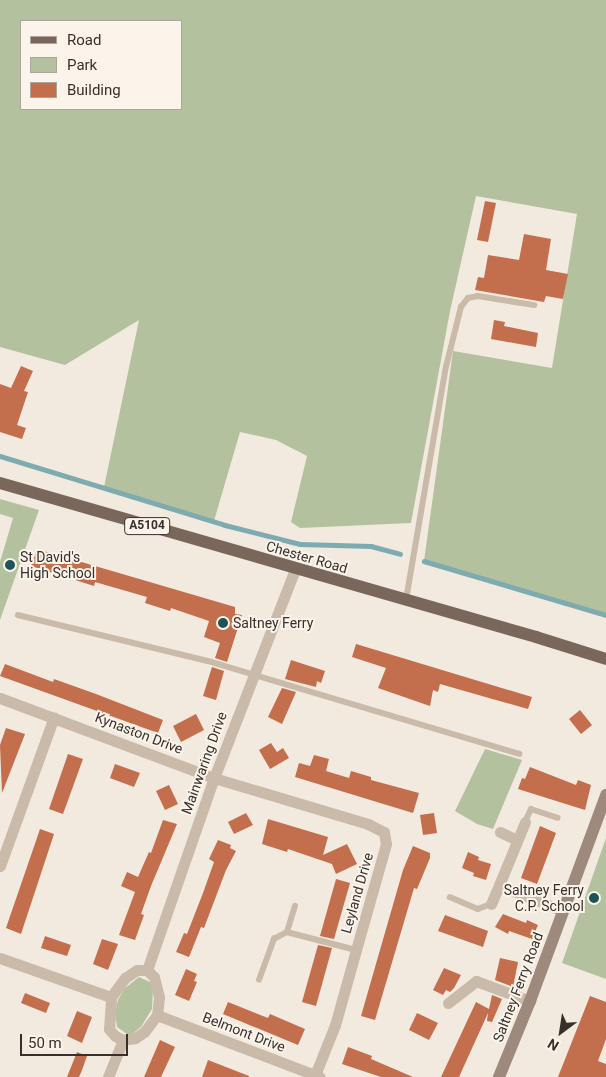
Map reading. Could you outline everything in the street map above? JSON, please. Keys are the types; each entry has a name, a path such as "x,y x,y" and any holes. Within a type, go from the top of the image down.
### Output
{"main road":[{"name":"Chester Road","path":"0,483 295,569 536,636 606,659"},
{"name":"Saltney Ferry Road","path":"499,1077 530,1001 606,795"}],"street":[{"name":"Mainwaring Drive","path":"147,970 214,778 295,569"},
{"name":"Kynaston Drive","path":"0,698 214,778"},
{"path":"0,866 54,717"},
{"name":"Leyland Drive","path":"214,778 368,824 384,832 386,844 335,1025 311,1075"},
{"path":"491,904 525,822"},
{"path":"500,832 517,840"},
{"path":"499,885 563,911"},
{"path":"0,958 111,997"},
{"path":"137,970 147,970 154,977 157,986 159,998 156,1015 144,1032 135,1038 123,1040 115,1036 110,1029 111,997 131,973 137,970"},
{"path":"448,1003 476,981 530,1001"},
{"name":"Belmont Drive","path":"156,1015 311,1075"},
{"path":"108,1077 123,1040"}],"lane":[{"path":"406,600 446,366 461,307 468,298 478,296 534,305"},
{"path":"18,615 161,649 254,674 520,754"},
{"path":"525,822 531,809 558,818"},
{"path":"450,897 478,909 491,904"},
{"path":"259,980 274,940 287,932 295,906"},
{"path":"287,932 356,950"}],"green space":[{"path":"0,0 606,0 606,615 424,561 453,351 552,368 577,214 476,196 450,311 411,523 300,528 291,522 307,456 276,440 240,432 214,521 104,487 139,320 65,365 0,347"},
{"name":"St David's High School","path":"0,499 39,510 0,620 0,562 13,518 0,514"},
{"path":"485,749 522,760 493,829 477,824 455,811"},
{"path":"606,838 606,979 562,963"},
{"path":"139,977 150,982 153,988 152,1009 141,1027 132,1034 127,1034 117,1027 115,1012 118,1000 124,989"}],"building":[{"path":"485,201 496,203 488,242 477,240"},
{"path":"524,234 551,239 546,270 568,274 563,299 546,296 544,302 475,290 478,277 484,278 488,255 519,260"},
{"path":"494,320 505,322 504,326 538,333 536,347 491,339"},
{"path":"21,366 33,371 24,391 28,392 17,425 26,428 22,439 0,432 0,384 11,388"},
{"path":"37,549 235,607 235,614 242,615 227,662 215,658 220,643 204,637 209,621 171,608 170,611 145,603 147,597 95,582 94,586 31,566"},
{"path":"356,644 532,697 528,709 440,684 438,692 433,690 430,706 378,688 386,668 352,657"},
{"path":"291,660 325,671 321,683 317,681 316,687 285,679"},
{"path":"5,664 53,682 54,679 163,720 158,733 0,676"},
{"path":"212,667 224,671 216,700 203,696"},
{"path":"282,688 296,692 282,724 268,717"},
{"path":"580,710 592,725 581,734 569,719"},
{"path":"196,714 204,730 181,742 173,726"},
{"path":"6,728 25,734 2,793 0,745"},
{"path":"271,743 277,752 283,748 289,758 270,769 259,750"},
{"path":"68,754 83,759 63,814 49,809"},
{"path":"314,755 329,759 326,771 349,778 351,771 371,777 371,780 419,793 413,813 295,777 299,763 310,766"},
{"path":"115,764 140,773 134,787 110,778"},
{"path":"530,767 576,785 578,780 591,785 585,810 518,789 522,778 525,779"},
{"path":"169,785 178,804 165,810 156,791"},
{"path":"246,813 253,825 234,834 228,822"},
{"path":"434,813 437,833 423,835 420,815"},
{"path":"268,819 328,837 323,855 347,844 357,864 336,874 332,864 288,849 287,852 262,844"},
{"path":"163,820 177,824 151,886 141,914 144,915 135,940 119,935 135,892 121,886 127,872 138,877 149,852 151,853"},
{"path":"540,826 556,833 537,884 521,878"},
{"path":"40,829 54,834 21,934 6,928"},
{"path":"218,840 231,845 230,848 236,851 226,870 204,928 201,927 189,957 176,952 184,933 187,934 203,893 214,862 209,859"},
{"path":"413,846 430,853 430,858 417,889 414,888 375,1020 361,1016 403,870"},
{"path":"468,852 479,857 478,860 491,864 486,880 473,876 474,873 462,868"},
{"path":"336,879 350,883 334,939 320,936"},
{"path":"503,914 526,923 527,920 538,925 532,939 509,931 508,934 495,927"},
{"path":"445,915 488,931 483,947 438,931"},
{"path":"45,936 71,945 67,956 41,948"},
{"path":"102,939 118,944 108,970 93,964"},
{"path":"318,945 332,948 316,1006 302,1002"},
{"path":"500,958 518,962 513,987 495,980"},
{"path":"444,968 461,975 454,988 450,992 446,990 443,995 433,990"},
{"path":"186,969 197,974 194,981 197,982 189,1001 175,995"},
{"path":"25,993 50,1003 46,1013 21,1003"},
{"path":"492,995 502,999 492,1022 487,1021 488,1013 459,1077 441,1077 476,1002 489,1009"},
{"path":"590,996 606,1002 606,1039 598,1061 606,1064 606,1077 558,1077"},
{"path":"228,1002 268,1018 270,1014 305,1029 298,1045 223,1014"},
{"path":"77,1011 92,1017 82,1043 67,1036"},
{"path":"417,1013 438,1023 429,1040 409,1030"},
{"path":"160,1040 175,1047 161,1077 144,1077"},
{"path":"348,1047 372,1056 371,1059 413,1077 381,1077 342,1064"},
{"path":"77,1052 87,1056 82,1070 79,1077 67,1077"},
{"path":"208,1060 249,1076 249,1077 202,1077"}],"waterway":[{"path":"0,456 225,525 300,544 371,546 400,554"},
{"path":"424,561 606,615"}],"place":[{"name":"St David's High School","path":"10,565"},
{"name":"Saltney Ferry","path":"223,623"},
{"name":"Saltney Ferry C.P. School","path":"594,898"}]}
